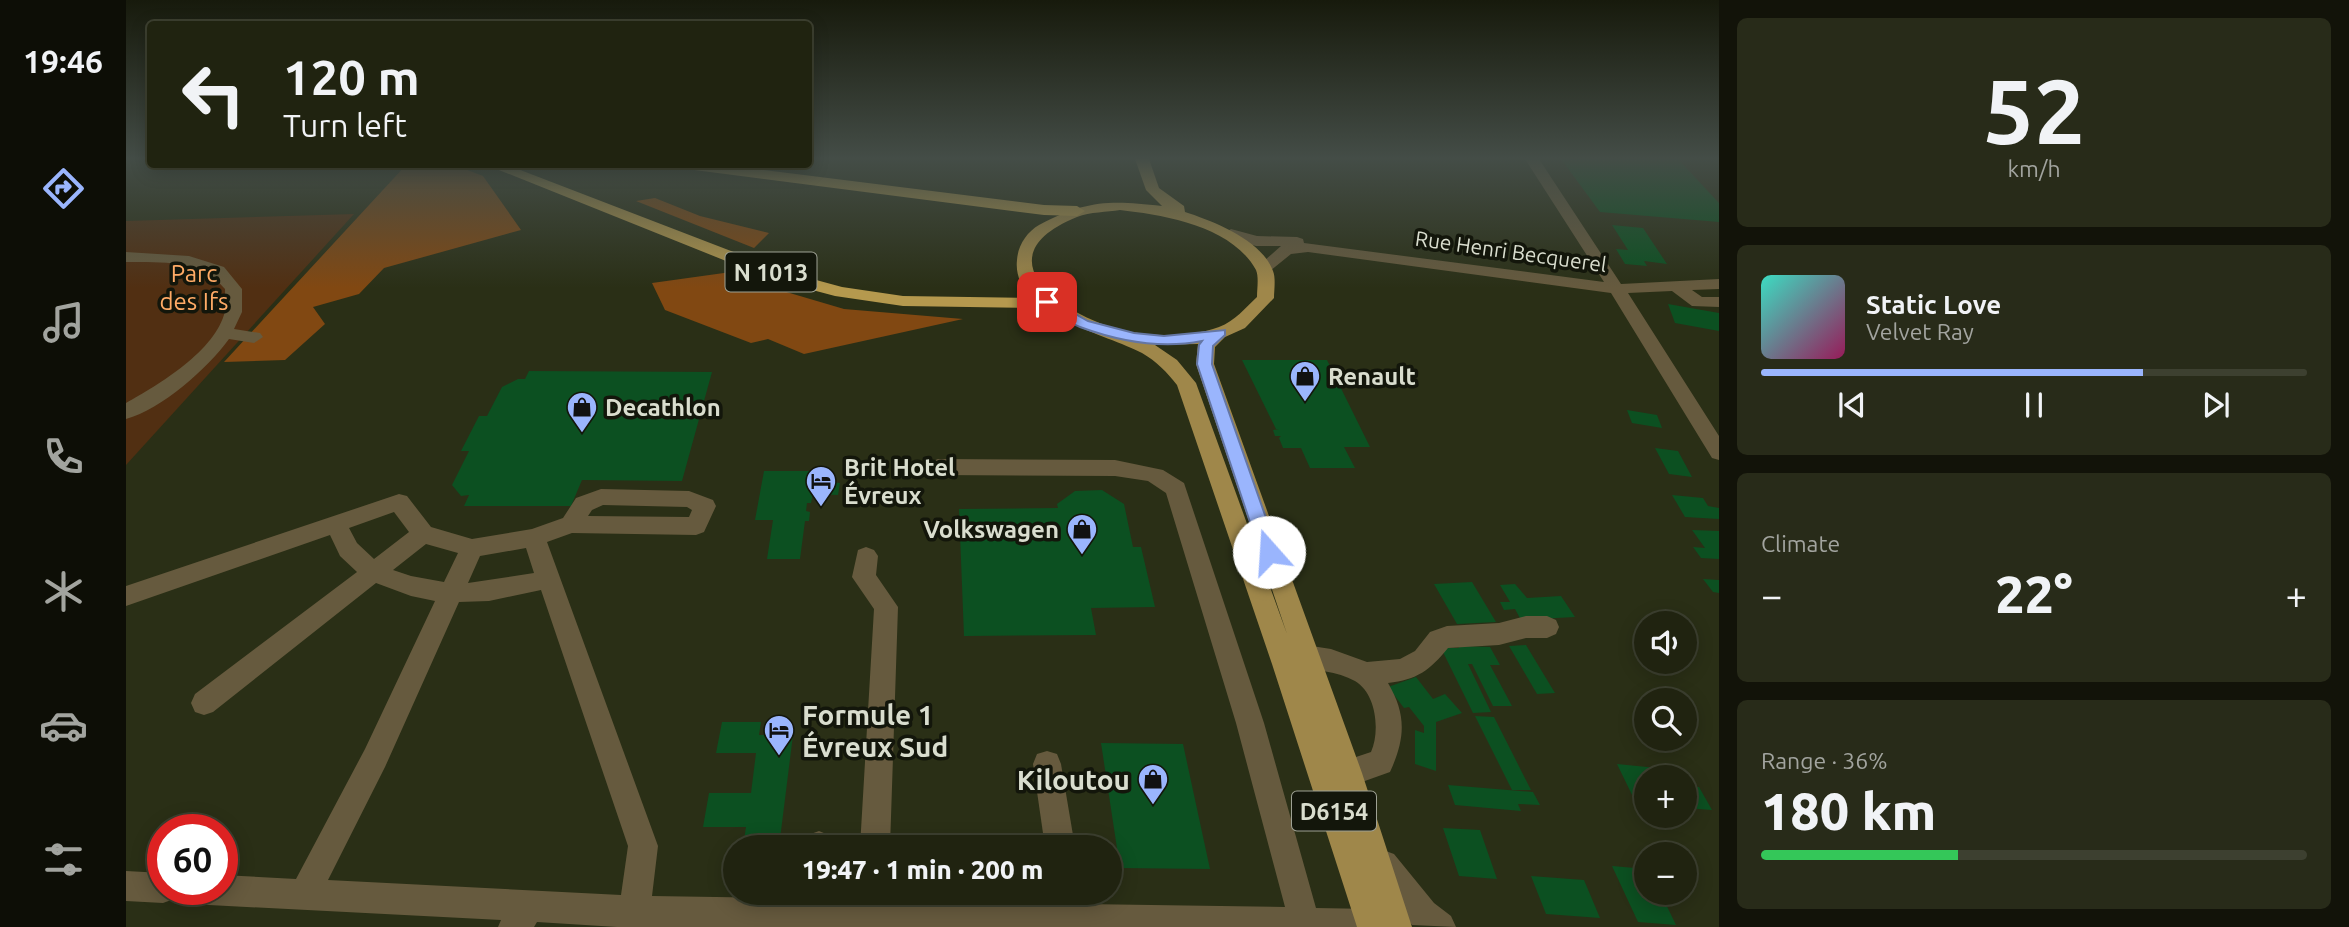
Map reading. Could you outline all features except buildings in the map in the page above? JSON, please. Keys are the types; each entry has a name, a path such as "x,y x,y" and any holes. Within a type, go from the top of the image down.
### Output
{"highway":[{"name":"N 1013","path":"590,202 777,275 831,290 903,301 1033,303 1065,314"},
{"path":"983,202 1077,211"}],"main road":[{"path":"1110,206 1117,202"},
{"path":"1165,202 1231,234 1245,244 1264,268 1267,289 1258,310 1236,326 1194,338 1164,340 1104,331 1065,314 1035,288 1027,275 1024,261 1034,236 1052,222 1077,211 1110,206 1160,209 1199,219"},
{"name":"D6154","path":"1104,331 1142,345 1172,363 1186,383 1380,926"},
{"name":"D6154","path":"1220,332 1206,345 1205,364 1348,773 1371,847 1380,926"}],"street":[{"path":"1560,202 1664,362 1719,453"},
{"path":"1231,234 1267,242 1317,242 1371,255"},
{"name":"Rue Henri Becquerel","path":"1264,268 1280,254 1296,247 1328,248 1616,289 1719,284"},
{"path":"126,257 184,259 207,266 232,284 236,306 226,333 191,370 166,389 126,412"},
{"path":"1675,286 1698,302 1719,302"},
{"path":"226,333 254,337"},
{"path":"937,467 1115,468 1144,472 1166,479 1176,489 1250,723 1306,924"},
{"path":"126,596 400,502 423,534 472,548 534,538 571,524 696,526 705,506 690,499 601,497 584,504 571,524"},
{"path":"336,524 350,552 374,572 410,587 450,594 500,591 548,579"},
{"path":"204,703 423,534"},
{"path":"534,538 643,846 633,919"},
{"path":"304,895 375,758 472,548"},
{"path":"866,556 864,577 886,607 876,835"},
{"path":"1305,656 1331,660 1367,674 1402,670 1424,659 1439,640 1447,637 1499,634 1526,627 1547,627"},
{"path":"1348,773 1380,763 1389,746 1390,714 1379,690 1367,674"},
{"path":"1047,764 1058,835"},
{"path":"1371,847 1397,885 1423,914 1440,927"},
{"path":"126,886 147,887"},
{"path":"238,892 304,895 522,916 633,919 856,908 1068,906 1220,925 1380,926"}],"green space":[{"name":"Parc des Ifs","path":"354,214 126,465 126,221"}],"shaded area":[{"path":"372,202 501,202 521,230 384,268 359,294 313,307 325,324 285,360 224,362"},
{"path":"639,202 666,202 700,216 769,233 754,248"},
{"path":"731,272 844,309 963,319 804,354 768,339 751,343 665,310 652,283"}],"place":[{"name":"Renault","path":"1305,403"},
{"name":"Decathlon","path":"582,434"},
{"name":"Brit Hotel Évreux","path":"821,508"},
{"name":"Volkswagen","path":"1082,556"},
{"name":"Formule 1 Évreux Sud","path":"779,757"},
{"name":"Kiloutou","path":"1153,806"}],"route":[{"path":"1047,302 1083,323 1134,338 1194,338 1220,332 1206,345 1203,355 1205,364 1269,552"}]}
